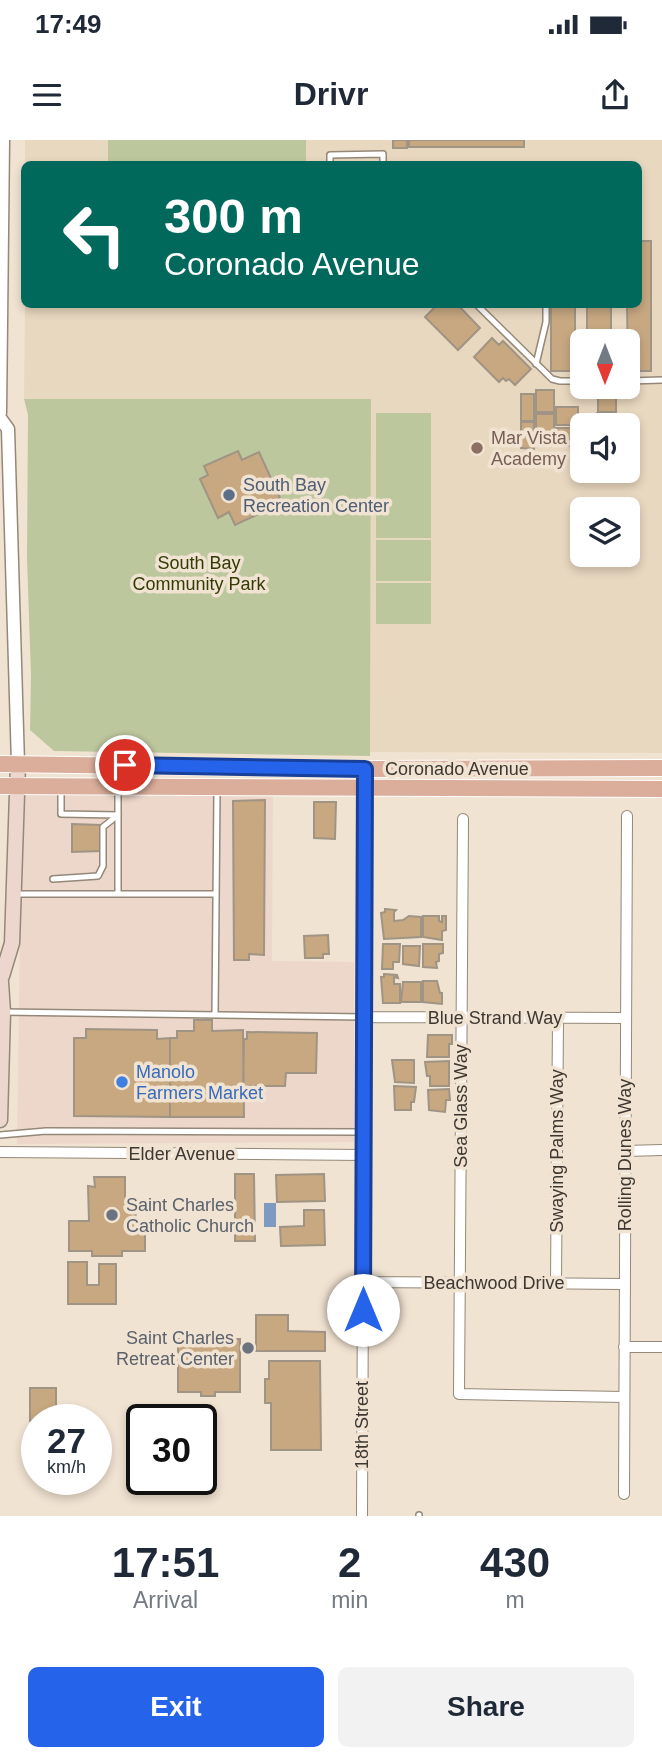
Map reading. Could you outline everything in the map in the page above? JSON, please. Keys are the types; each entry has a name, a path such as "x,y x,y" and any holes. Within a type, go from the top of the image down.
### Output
{"main road":[{"name":"Coronado Avenue","path":"0,764 365,769 662,768"},
{"path":"0,1120 3,1012 1,981 12,943 18,764"},
{"path":"365,769 365,787"},
{"name":"Coronado Avenue","path":"0,786 662,789"}],"street":[{"path":"3,140 0,415 8,429 18,764"},
{"name":"18th Street","path":"362,1516 365,787"},
{"name":"Rolling Dunes Way","path":"624,1494 627,816"},
{"name":"Sea Glass Way","path":"463,819 459,1394 624,1397"},
{"name":"Blue Strand Way","path":"364,1017 626,1018"},
{"name":"Swaying Palms Way","path":"556,1283 558,1018"},
{"path":"625,1150 662,1150"},
{"name":"Elder Avenue","path":"0,1152 363,1155"},
{"name":"Beachwood Drive","path":"363,1282 625,1284"},
{"path":"624,1347 662,1347"}],"lane":[{"path":"330,161 330,155 383,154 383,161"},
{"path":"480,308 552,379 570,381"},
{"path":"536,364 546,322 546,308"},
{"path":"640,381 662,380"},
{"path":"215,1015 217,786"},
{"path":"61,787 61,814 118,815"},
{"path":"118,787 118,894"},
{"path":"53,878 99,876 103,866 103,827 118,815"},
{"path":"15,894 216,894"},
{"path":"3,1012 364,1017"},
{"path":"0,1135 46,1131 363,1132"}],"shaded area":[{"name":"Mar Vista Academy","path":"25,140 662,140 662,753 370,752 371,399 24,399 25,308 642,308 642,161 25,161"},
{"path":"273,792 272,961 354,962 354,1142 17,1144 22,795"}],"green space":[{"path":"108,140 306,140 306,161 108,161"},
{"name":"South Bay Community Park","path":"24,399 371,399 370,756 54,751 30,730 28,415"},
{"path":"376,413 431,413 431,538 376,538"},
{"path":"376,540 431,540 431,581 376,581"},
{"path":"376,583 431,583 431,624 376,624"}],"water":[{"path":"264,1203 276,1203 276,1227 264,1227"}],"building":[{"path":"393,140 407,140 407,148 393,148"},
{"path":"409,140 524,140 524,147 409,147"},
{"path":"642,241 651,241 651,371 640,371 640,329 627,329 627,308 642,308"},
{"path":"434,308 461,308 480,328 458,350 425,317"},
{"path":"551,308 575,308 575,329 570,329 570,371 551,371"},
{"path":"587,308 611,308 611,329 587,329"},
{"path":"492,338 499,345 503,341 531,369 515,385 509,379 506,381 503,378 499,382 474,357"},
{"path":"536,390 554,390 554,412 536,412"},
{"path":"521,394 534,394 534,421 521,421"},
{"path":"598,399 616,399 616,412 598,412"},
{"path":"556,407 578,407 578,413 570,413 570,425 556,425"},
{"path":"536,414 554,414 554,436 536,436"},
{"path":"521,422 534,422 534,449 521,448"},
{"path":"556,428 570,428 570,446 556,446"},
{"path":"238,451 242,460 259,452 280,498 269,502 271,508 235,525 229,512 218,518 200,479 208,475 204,466"},
{"path":"265,800 264,955 249,954 249,960 234,960 233,801"},
{"path":"314,802 336,802 335,839 314,838"},
{"path":"72,824 101,825 101,851 72,852"},
{"path":"385,909 396,910 394,921 409,916 421,917 421,937 384,939 381,913 385,912"},
{"path":"423,916 439,916 439,921 442,922 442,916 446,916 446,930 442,931 442,940 423,937"},
{"path":"328,935 329,954 323,954 323,958 305,958 304,936"},
{"path":"383,944 400,944 399,962 393,962 393,969 382,969"},
{"path":"423,944 443,944 443,953 439,954 439,961 436,962 437,968 423,967"},
{"path":"403,946 420,946 419,966 403,964"},
{"path":"384,974 397,975 398,978 394,977 394,984 400,984 400,1003 383,1003 381,977 384,977"},
{"path":"423,981 437,981 442,993 442,1004 423,1002"},
{"path":"403,982 421,982 421,1002 401,1002"},
{"path":"194,1020 212,1020 212,1031 243,1030 244,1117 170,1117 170,1038 177,1038 177,1031 194,1031"},
{"name":"Manolo Farmers Market","path":"86,1029 157,1030 157,1039 170,1038 170,1117 74,1116 74,1038 86,1038"},
{"path":"247,1032 317,1033 316,1073 286,1073 285,1086 243,1086 244,1039 247,1039"},
{"path":"428,1035 452,1035 449,1057 427,1057"},
{"path":"392,1060 414,1060 414,1083 395,1082"},
{"path":"449,1061 449,1086 430,1086 425,1062"},
{"path":"394,1086 416,1087 411,1110 395,1110"},
{"path":"449,1089 450,1100 446,1100 445,1112 429,1110 428,1090"},
{"path":"235,1174 254,1174 255,1241 235,1241"},
{"path":"324,1174 325,1201 277,1202 276,1175"},
{"name":"Saint Charles Catholic Church","path":"94,1177 125,1177 125,1209 135,1209 136,1221 145,1221 145,1251 122,1251 122,1256 92,1256 92,1251 69,1251 69,1221 89,1221 88,1186 95,1187"},
{"path":"304,1210 324,1210 325,1245 281,1246 280,1227 304,1226"},
{"path":"68,1262 87,1262 87,1285 99,1285 99,1264 116,1264 116,1304 68,1304"},
{"path":"256,1315 288,1315 288,1331 325,1332 325,1351 256,1351"},
{"path":"178,1339 240,1339 240,1392 215,1392 215,1396 201,1396 201,1392 178,1392"},
{"path":"269,1361 320,1361 321,1450 271,1450 271,1403 265,1403 265,1379 269,1379"},
{"path":"30,1388 56,1388 56,1404 30,1404"}],"place":[{"name":"Mar Vista Academy","path":"477,448"},
{"name":"South Bay Recreation Center","path":"229,495"},
{"name":"Manolo Farmers Market","path":"122,1082"},
{"name":"Saint Charles Catholic Church","path":"112,1215"},
{"name":"Saint Charles Retreat Center","path":"248,1348"}],"route":[{"path":"125,765 365,769 363,1310"}]}
